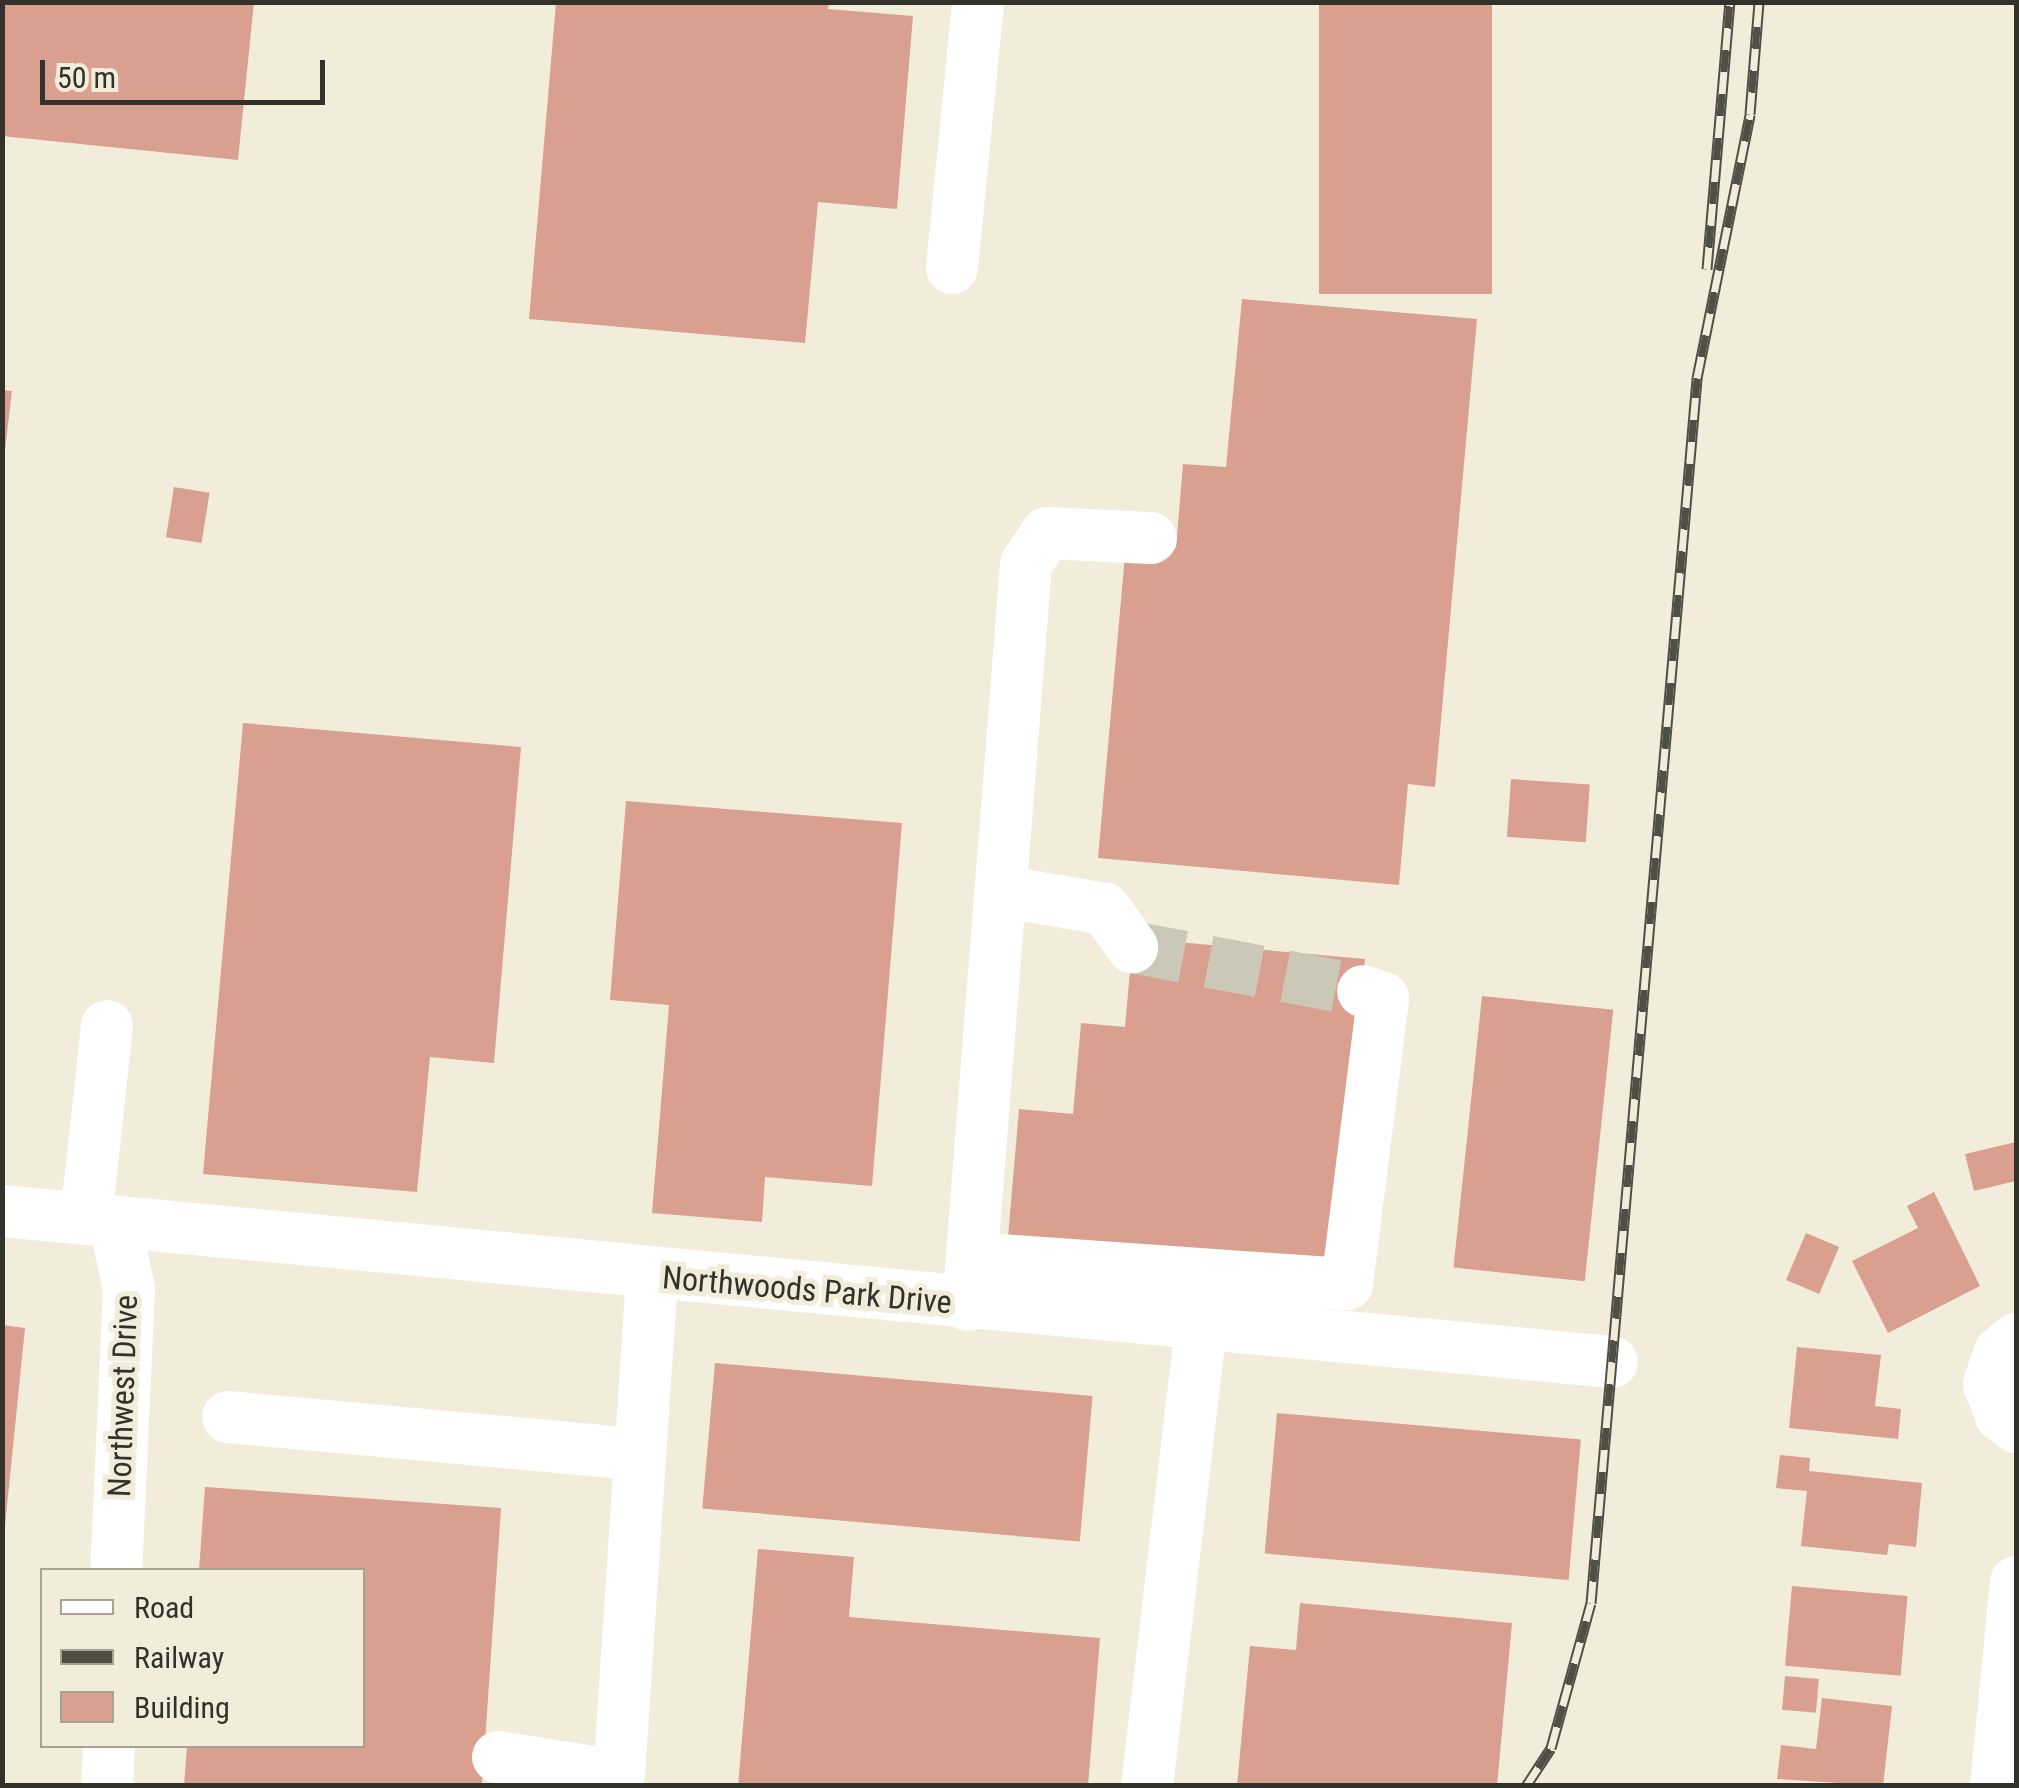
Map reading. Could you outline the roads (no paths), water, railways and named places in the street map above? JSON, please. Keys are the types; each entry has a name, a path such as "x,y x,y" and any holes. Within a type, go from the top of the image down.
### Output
{"street":[{"path":"952,268 978,2"},
{"path":"1150,538 1048,533 1026,564 1005,892 970,1282 1347,1284 1384,998 1362,991"},
{"path":"1005,892 1105,909 1132,948"},
{"name":"Northwest Drive","path":"107,1026 100,1221 128,1289 116,1568"},
{"name":"Northwoods Park Drive","path":"2,1211 652,1276 970,1282 1202,1326 1612,1362"},
{"path":"498,1757 619,1782 637,1454 652,1276"},
{"path":"1147,1786 1202,1326"},
{"path":"2016,1339 2000,1352 1989,1384 2002,1416 2016,1428"},
{"path":"228,1417 637,1454"},
{"path":"1996,1786 2016,1582"},
{"path":"107,1786 108,1748"}],"tunnel":[{"path":"1132,947 1363,991"}],"railway":[{"path":"1707,269 1730,2"},
{"path":"1526,1786 1551,1748 1591,1603 1697,378 1750,114 1759,2"}]}
